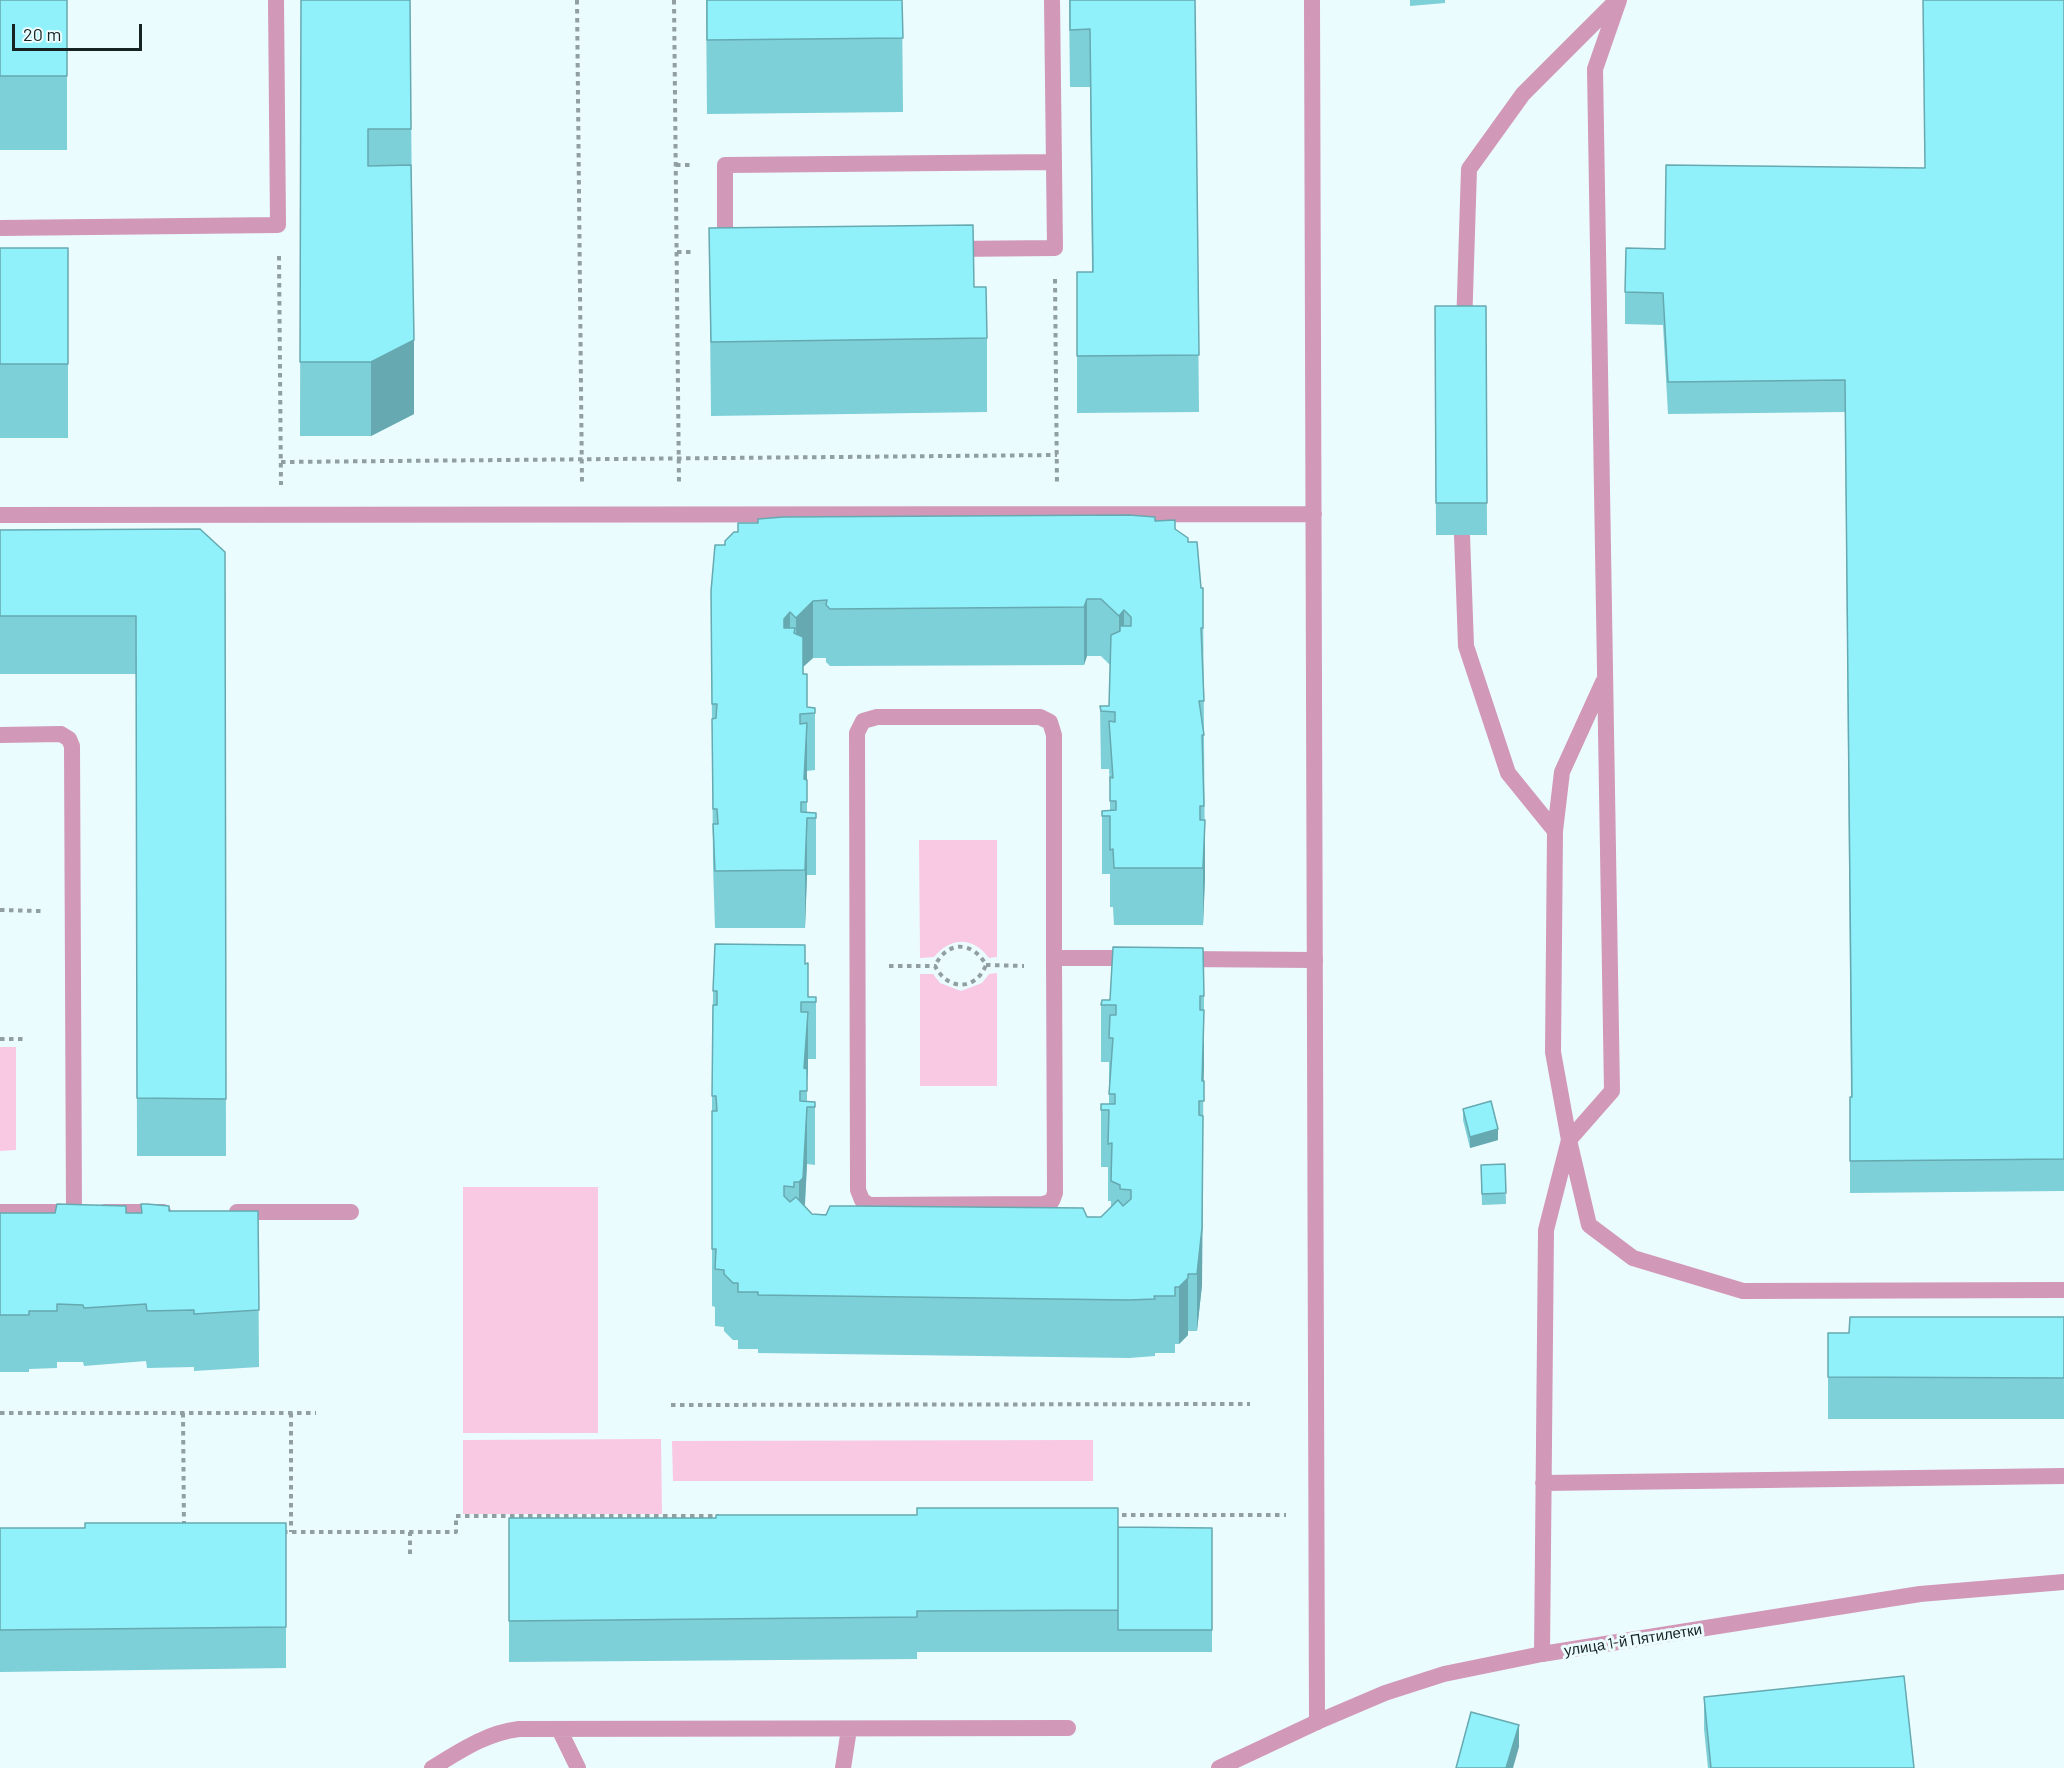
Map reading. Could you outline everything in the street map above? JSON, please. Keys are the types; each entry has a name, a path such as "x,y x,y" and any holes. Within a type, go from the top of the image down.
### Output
{"street":[{"path":"0,228 278,225 276,0"},
{"path":"937,249 1055,248 1052,0"},
{"path":"1312,0 1317,1722"},
{"path":"1464,338 1469,169 1523,94 1617,0"},
{"path":"1542,1654 1546,1230 1569,1140 1612,1091 1595,69 1617,0"},
{"path":"737,251 725,251 725,165 1054,162"},
{"path":"0,515 1314,514"},
{"path":"1462,535 1466,646 1508,773 1555,831"},
{"path":"1605,678 1562,772 1555,831 1553,1052 1569,1140 1589,1225 1633,1258 1743,1291 2064,1290"},
{"path":"877,717 1040,717 1050,722 1054,735 1054,958 1055,1193 1052,1201 1043,1204 869,1204 862,1200 858,1190 858,734 863,721 877,717"},
{"path":"0,735 61,734 69,739 72,746 74,1212"},
{"path":"1054,958 1315,960"},
{"path":"0,1212 178,1212"},
{"path":"224,1212 351,1212"},
{"path":"1544,1483 2064,1476"},
{"name":"улица 1-й Пятилетки","path":"1220,1768 1243,1764 1317,1722 1385,1693 1444,1674 1542,1654 1920,1594 2064,1582"},
{"path":"432,1768 499,1731 1068,1728"},
{"path":"559,1729 578,1768"},
{"path":"843,1768 849,1729"}],"path":[{"path":"577,0 582,515"},
{"path":"674,0 680,514"},
{"path":"278,225 281,515"},
{"path":"1055,248 1058,514"},
{"path":"281,462 1057,455"},
{"path":"0,910 73,910"},
{"path":"961,945 972,948 981,956 986,966 981,976 973,983 962,986 945,981 935,966 945,951 961,945"},
{"path":"858,966 935,966"},
{"path":"0,1039 23,1039"},
{"path":"671,1405 1250,1404"},
{"path":"0,1413 316,1413"},
{"path":"183,1413 184,1532"},
{"path":"291,1413 291,1532"},
{"path":"1108,1515 1316,1515"},
{"path":"279,1532 456,1532 456,1516 729,1516"},
{"path":"410,1532 410,1554"}],"shaded area":[{"path":"919,840 997,840 997,957 989,958 976,946 962,942 947,946 934,957 920,958"},
{"path":"997,973 997,1086 920,1086 920,974 933,974 940,983 961,991 982,983 989,974"},
{"path":"0,1047 16,1047 16,1150 0,1151"},
{"path":"463,1187 598,1187 598,1433 463,1433"},
{"path":"661,1439 662,1514 463,1514 463,1440"},
{"path":"1093,1440 1093,1481 673,1481 672,1441"}],"building":[{"path":"0,0 67,0 67,76 0,76"},
{"path":"301,0 410,0 411,129 368,129 368,166 411,165 414,340 371,362 300,362"},
{"path":"707,0 902,0 903,38 707,40"},
{"path":"1070,0 1195,0 1199,355 1077,356 1077,272 1093,272 1090,29 1070,30"},
{"path":"1923,0 2064,0 2064,1159 1850,1161 1850,1097 1852,1097 1845,380 1668,382 1663,293 1625,292 1626,248 1665,249 1666,165 1925,168"},
{"path":"973,225 974,287 986,287 987,338 711,342 709,228"},
{"path":"0,248 68,248 68,364 0,364"},
{"path":"1435,306 1486,306 1487,503 1436,503"},
{"path":"1129,515 1155,517 1155,521 1175,520 1175,529 1188,538 1188,542 1197,542 1201,588 1203,588 1203,628 1201,628 1204,701 1199,701 1204,735 1202,735 1204,806 1200,806 1200,820 1205,820 1203,868 1114,868 1113,849 1110,850 1110,816 1102,816 1102,811 1116,810 1116,801 1110,801 1110,777 1113,778 1109,721 1115,722 1115,712 1101,711 1100,706 1109,706 1111,635 1120,631 1120,626 1131,626 1131,617 1124,610 1119,616 1101,599 1087,599 1084,607 830,609 826,605 827,600 813,601 796,618 790,612 784,619 784,628 795,628 794,633 803,637 803,674 807,674 807,707 815,708 815,713 800,714 800,724 807,723 804,779 807,780 807,802 801,802 801,812 816,813 816,818 807,818 805,870 715,871 713,824 718,824 717,809 713,809 712,719 716,718 717,704 712,704 711,591 715,545 725,545 725,541 734,532 738,532 738,523 758,523 758,519 783,517"},
{"path":"200,529 225,552 226,1099 137,1098 136,616 0,616 0,530"},
{"path":"715,944 805,945 805,964 808,963 808,997 816,997 816,1002 801,1002 801,1012 808,1012 804,1068 807,1069 807,1091 800,1091 800,1101 815,1102 815,1107 807,1107 803,1178 799,1182 794,1182 794,1187 784,1186 784,1196 790,1202 796,1197 812,1214 826,1215 830,1206 850,1206 1083,1208 1087,1217 1101,1217 1118,1200 1123,1206 1131,1199 1131,1190 1120,1189 1120,1185 1111,1181 1112,1143 1108,1144 1109,1110 1101,1110 1101,1104 1115,1104 1115,1094 1109,1094 1113,1038 1109,1038 1110,1015 1116,1015 1116,1005 1101,1005 1102,1000 1110,1000 1113,947 1203,948 1204,996 1200,996 1200,1010 1204,1010 1202,1081 1204,1081 1204,1101 1199,1101 1199,1115 1203,1116 1202,1228 1197,1274 1188,1274 1188,1278 1179,1287 1175,1287 1175,1296 1154,1296 1155,1299 758,1295 758,1292 738,1292 738,1283 733,1283 724,1274 724,1270 715,1269 716,1249 712,1249 712,1111 717,1111 716,1096 712,1096 713,1005 717,1005 717,991 713,991"},
{"path":"1491,1101 1498,1129 1470,1137 1463,1109"},
{"path":"1505,1164 1506,1193 1482,1194 1481,1165"},
{"path":"57,1204 126,1206 126,1213 142,1213 141,1204 169,1206 169,1211 258,1211 259,1310 194,1314 194,1310 147,1311 146,1304 84,1308 83,1305 57,1304 57,1311 29,1311 29,1315 0,1315 0,1213 55,1213"},
{"path":"1850,1317 2064,1317 2064,1378 1828,1377 1828,1333 1849,1333"},
{"path":"917,1508 1118,1508 1118,1610 917,1611 917,1617 509,1621 509,1518 917,1515"},
{"path":"85,1523 286,1523 286,1627 0,1630 0,1528 85,1528"},
{"path":"1118,1527 1212,1528 1212,1630 1118,1630"},
{"path":"1904,1676 1914,1768 1711,1768 1704,1697"},
{"path":"1471,1712 1519,1725 1506,1768 1456,1768"}]}
